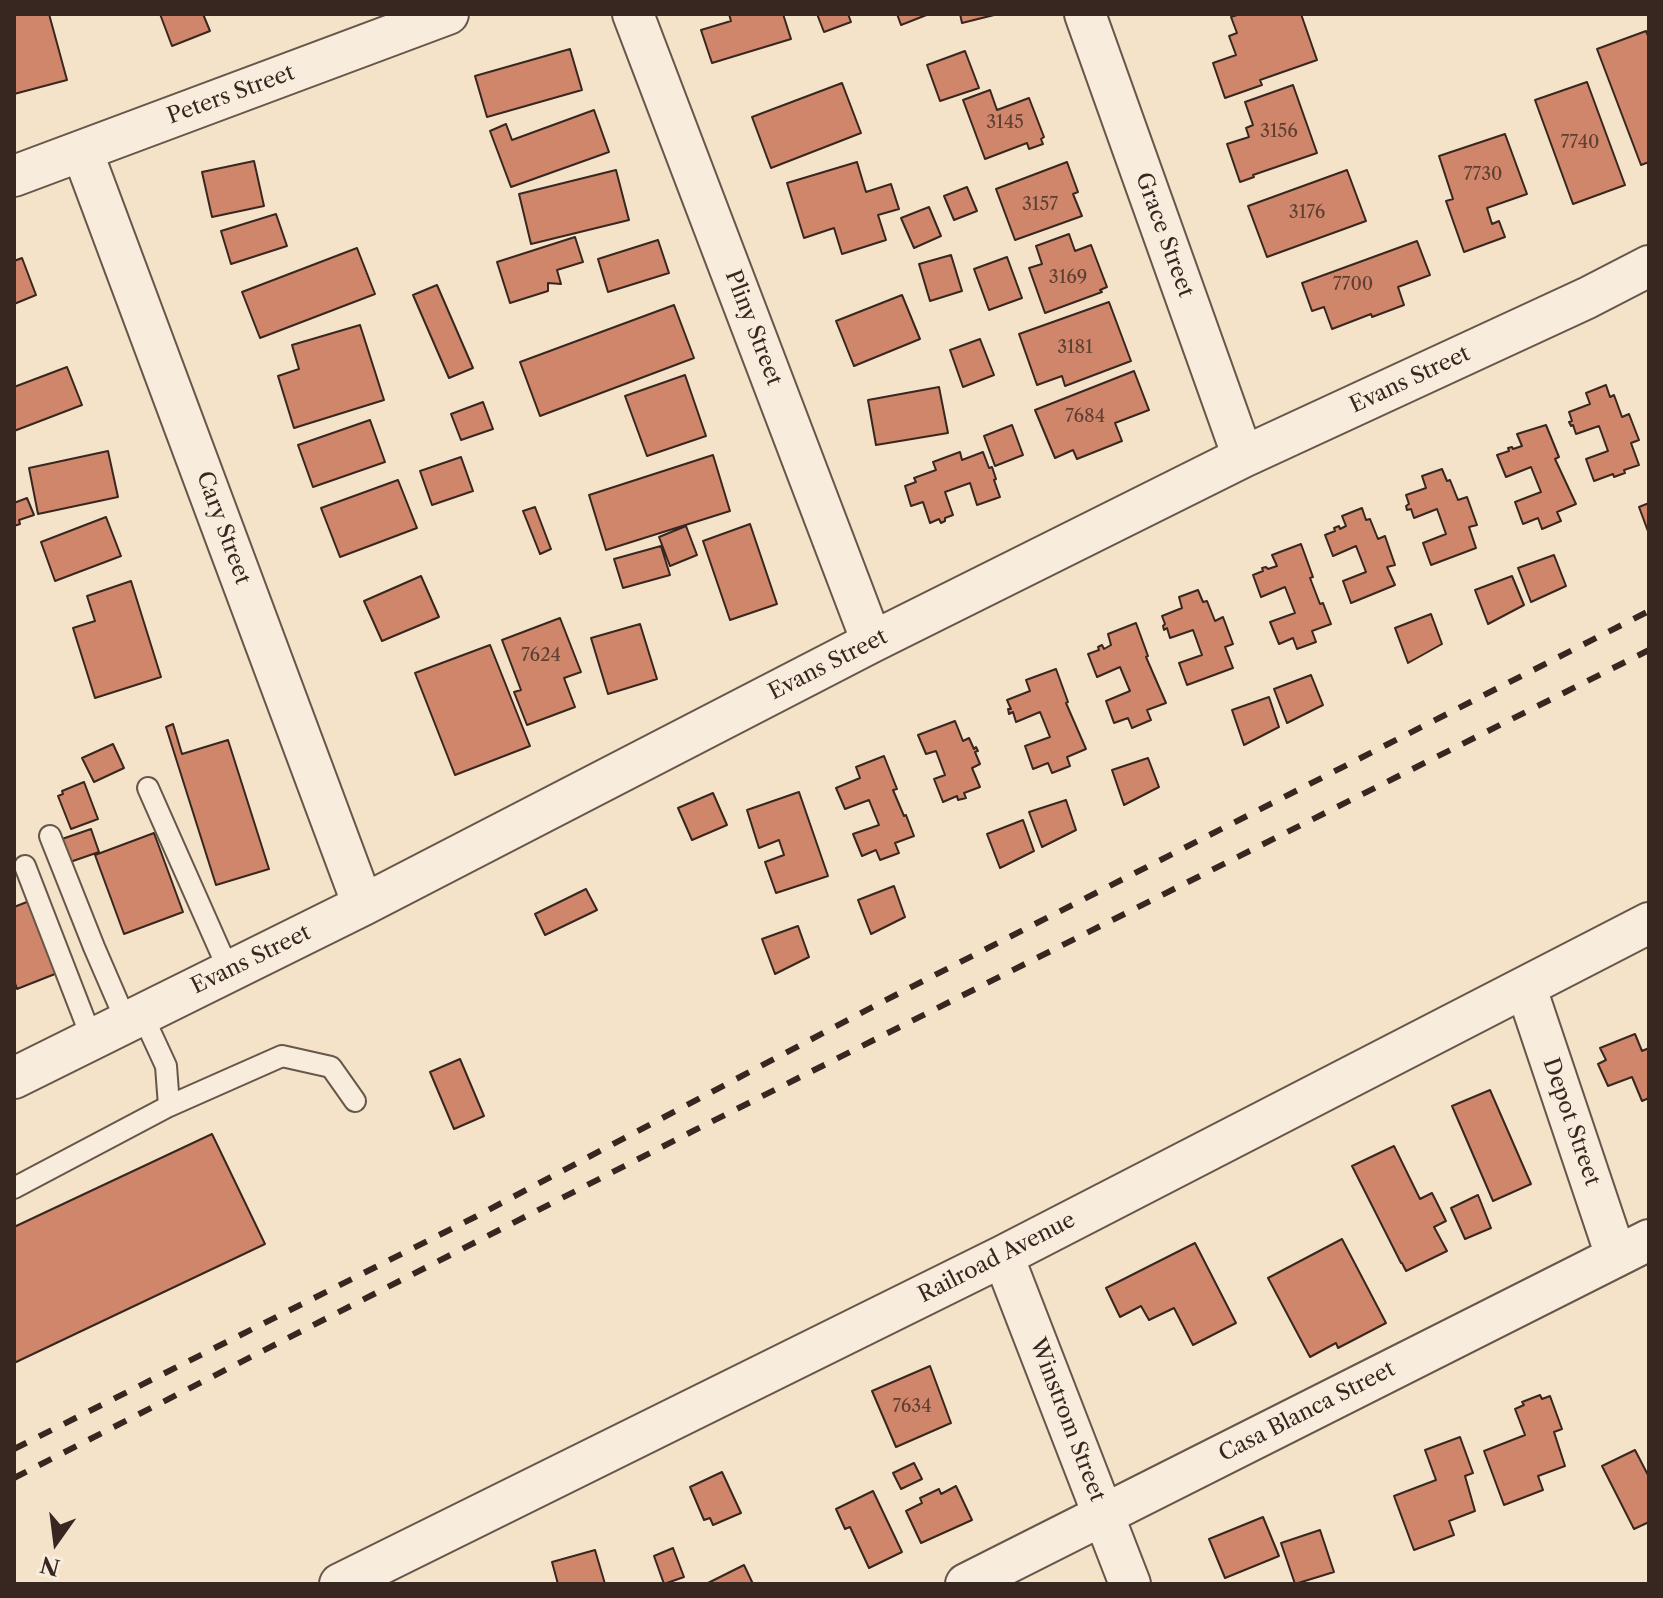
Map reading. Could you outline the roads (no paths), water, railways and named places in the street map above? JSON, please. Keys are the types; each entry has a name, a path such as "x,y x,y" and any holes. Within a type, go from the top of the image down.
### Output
{"street":[{"name":"Peters Street","path":"14,176 448,14"},
{"name":"Pliny Street","path":"633,14 872,642"},
{"name":"Grace Street","path":"1085,14 1243,457"},
{"name":"Cary Street","path":"82,151 363,905"},
{"name":"Evans Street","path":"14,1078 363,905 872,642 1243,457 1587,298 1649,266"},
{"name":"Railroad Avenue","path":"340,1584 1003,1256 1649,923"},
{"name":"Depot Street","path":"1526,988 1632,1248"},
{"name":"Casa Blanca Street","path":"966,1584 1632,1248"},
{"name":"Winstrom Street","path":"1003,1256 1130,1584"}],"lane":[{"path":"148,788 229,971"},
{"path":"50,836 94,947 120,1025"},
{"path":"25,866 120,1025 166,1066 169,1106"},
{"path":"14,1188 169,1106 282,1056 331,1067 355,1101"}],"railway":[{"path":"14,1449 475,1217 880,1003 1649,611"},
{"path":"14,1478 693,1131 1649,650"}]}
